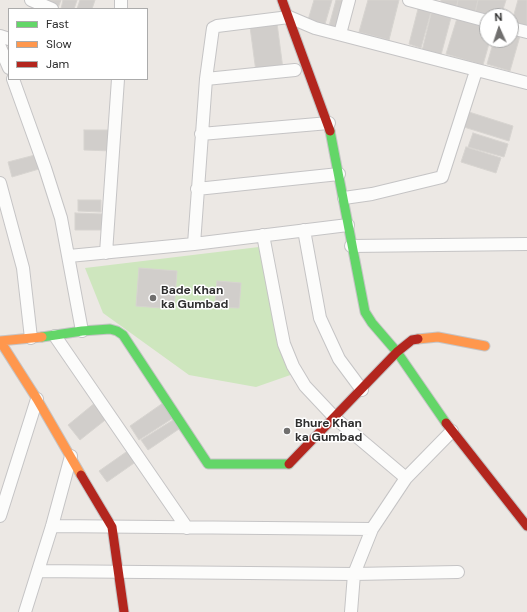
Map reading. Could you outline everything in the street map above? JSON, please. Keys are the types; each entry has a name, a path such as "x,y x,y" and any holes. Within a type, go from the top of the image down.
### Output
{"street":[{"path":"31,0 50,8"},
{"path":"282,0 329,123 344,198 358,288 365,312 372,324 397,352 452,431 527,526"},
{"path":"340,34 349,0"},
{"path":"409,0 479,19"},
{"path":"194,244 206,79 212,35 216,26 289,17 307,25 476,71 527,83"},
{"path":"0,47 8,66"},
{"path":"206,79 295,70"},
{"path":"344,198 372,194 442,177 476,71"},
{"path":"13,80 61,218 82,331"},
{"path":"106,253 117,80"},
{"path":"201,134 329,123"},
{"path":"197,189 339,174"},
{"path":"0,183 23,268 31,338"},
{"path":"69,256 194,244 348,225"},
{"path":"304,230 320,318 339,359 362,390"},
{"path":"263,235 284,344 293,366 305,386 336,419 406,478"},
{"path":"351,246 527,244"},
{"path":"124,612 120,571 112,528 37,398 1,348 0,341 55,336 82,331 110,329 117,331 123,335 208,464 287,465 300,457 397,352 412,340 438,337 485,346"},
{"path":"55,336 187,528"},
{"path":"0,516 37,398"},
{"path":"351,612 354,574 372,529 406,478 452,431"},
{"path":"25,612 52,526 71,456"},
{"path":"52,526 112,528 372,529"},
{"path":"38,571 354,574 458,572"}],"green space":[{"path":"259,247 282,345 299,372 256,387 189,375 103,313 85,268"}],"building":[{"path":"44,0 61,0 58,8 43,3"},
{"path":"63,0 77,0 74,8 61,8"},
{"path":"80,0 95,0 92,8 77,8"},
{"path":"314,0 332,0 325,24 308,20"},
{"path":"336,0 345,0 338,29 329,26"},
{"path":"368,0 399,0 389,40 359,32"},
{"path":"441,0 458,0 456,10 441,5"},
{"path":"458,0 478,0 474,17 456,10"},
{"path":"478,0 506,0 504,8 479,8 479,17 474,17"},
{"path":"518,0 527,0 527,31 519,28 519,8 516,8"},
{"path":"419,5 432,8 421,48 409,44"},
{"path":"432,10 452,14 441,55 422,51"},
{"path":"458,15 479,22 479,48 488,48 483,65 446,54"},
{"path":"277,23 283,69 256,72 250,27"},
{"path":"492,48 517,48 510,71 487,64"},
{"path":"469,112 513,126 509,141 464,127"},
{"path":"84,130 112,130 112,151 84,150"},
{"path":"473,133 508,144 504,157 468,147"},
{"path":"466,147 501,158 496,173 461,162"},
{"path":"35,155 39,169 12,177 8,162"},
{"path":"78,200 101,200 101,212 78,211"},
{"path":"75,213 103,214 102,230 75,230"},
{"path":"139,268 177,271 174,309 136,306"},
{"path":"217,281 241,283 239,308 215,307"},
{"path":"96,402 109,417 80,440 68,425"},
{"path":"163,403 173,418 139,440 130,426"},
{"path":"173,420 179,429 148,450 141,440"},
{"path":"129,450 137,461 107,482 99,471"}],"traffic: fast":[{"path":"330,131 365,312 372,323 397,352 446,423"},
{"path":"42,337 82,331 110,329 117,331 123,335 208,464 289,464"}],"traffic: slow":[{"path":"42,337 0,341 37,399 81,475"},
{"path":"418,339 438,337 485,346"}],"traffic: jam":[{"path":"282,0 330,131"},
{"path":"289,464 397,352 412,340 418,339"},
{"path":"446,423 527,526"},
{"path":"81,475 112,527 124,612"}],"place":[{"name":"Bade Khan ka Gumbad","path":"153,298"},
{"name":"Bhure Khan ka Gumbad","path":"287,431"}]}
